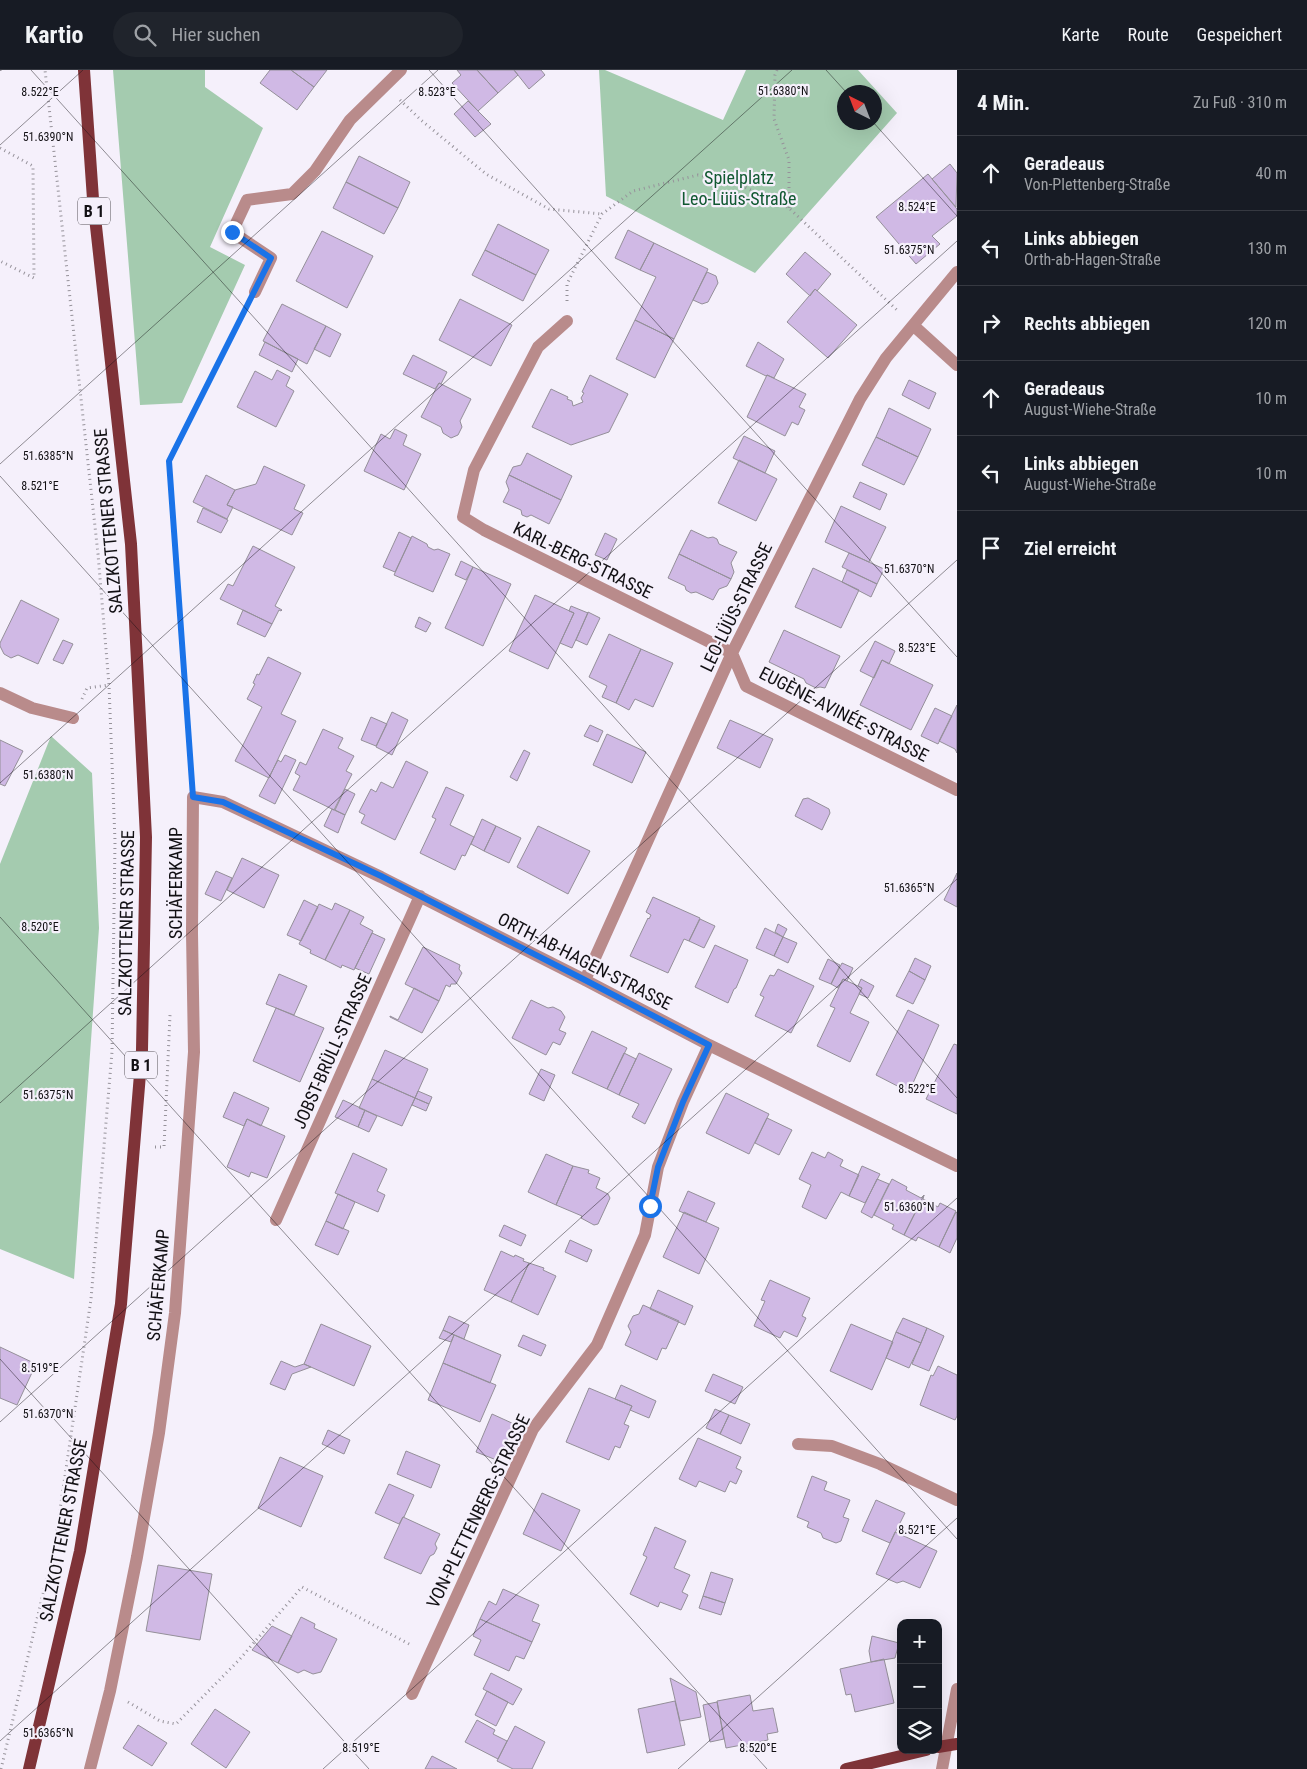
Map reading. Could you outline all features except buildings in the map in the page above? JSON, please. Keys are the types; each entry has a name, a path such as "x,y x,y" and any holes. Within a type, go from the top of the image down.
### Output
{"main road":[{"name":"SALZKOTTENER STRASSE","path":"29,1769 82,1542 121,1304 142,1050 146,837 131,544 93,199 84,70"},
{"path":"846,1769 909,1754"}],"street":[{"path":"254,292 271,258 232,232 247,200 292,194 315,171 350,120 401,70"},
{"name":"LEO-LÜÜS-STRASSE","path":"585,980 732,653 860,399 886,358 957,272"},
{"name":"KARL-BERG-STRASSE","path":"567,322 538,347 474,470 463,517 484,530 732,653"},
{"path":"914,326 957,365"},
{"name":"EUGÈNE-AVINÉE-STRASSE","path":"732,653 746,686 957,790"},
{"path":"0,693 32,708 73,718"},
{"name":"ORTH-AB-HAGEN-STRASSE","path":"193,797 223,802 381,876 709,1045 957,1166"},
{"name":"SCHÄFERKAMP","path":"90,1769 110,1691 137,1557 159,1433 175,1313 194,1052 192,933 193,797"},
{"name":"JOBST-BRÜLL-STRASSE","path":"276,1220 420,896"},
{"name":"VON-PLETTENBERG-STRASSE","path":"412,1694 532,1429 597,1345 645,1235 658,1167 683,1102 709,1045"},
{"path":"798,1444 832,1446 880,1464 957,1500"},
{"path":"942,1769 948,1746 957,1689"}],"path":[{"path":"1,1769 55,1544 91,1299 112,1052 115,841 109,685 98,554 45,70"},
{"path":"777,70 775,75 774,119 789,160 790,208"},
{"path":"386,86 421,120 486,174 549,210 602,214"},
{"path":"0,148 33,166 34,278 0,261"},
{"path":"567,322 566,284 602,214 633,191 698,175 736,183 790,208 914,326"},
{"path":"193,797 169,461 254,292"},
{"path":"73,718 87,688 109,685"},
{"path":"135,1146 164,1147 170,1015 194,995"},
{"path":"110,1691 160,1721 176,1724 239,1660 302,1587 429,1654"}],"green space":[{"path":"113,70 205,70 205,87 263,128 210,247 245,265 182,403 140,405"},
{"name":"Spielplatz Leo-Lüüs-Straße","path":"599,70 605,70 723,120 746,70 858,70 872,85 837,85 837,130 882,130 755,273 606,196"},
{"name":"Spielplatz Leo-Lüüs-Straße","path":"882,96 897,113 882,130"},
{"path":"51,736 92,773 99,928 74,1279 0,1249 0,864"}],"route":[{"path":"232,232 271,258 169,461 193,797 223,802 381,876 709,1045 683,1102 658,1167 650,1206"}]}
